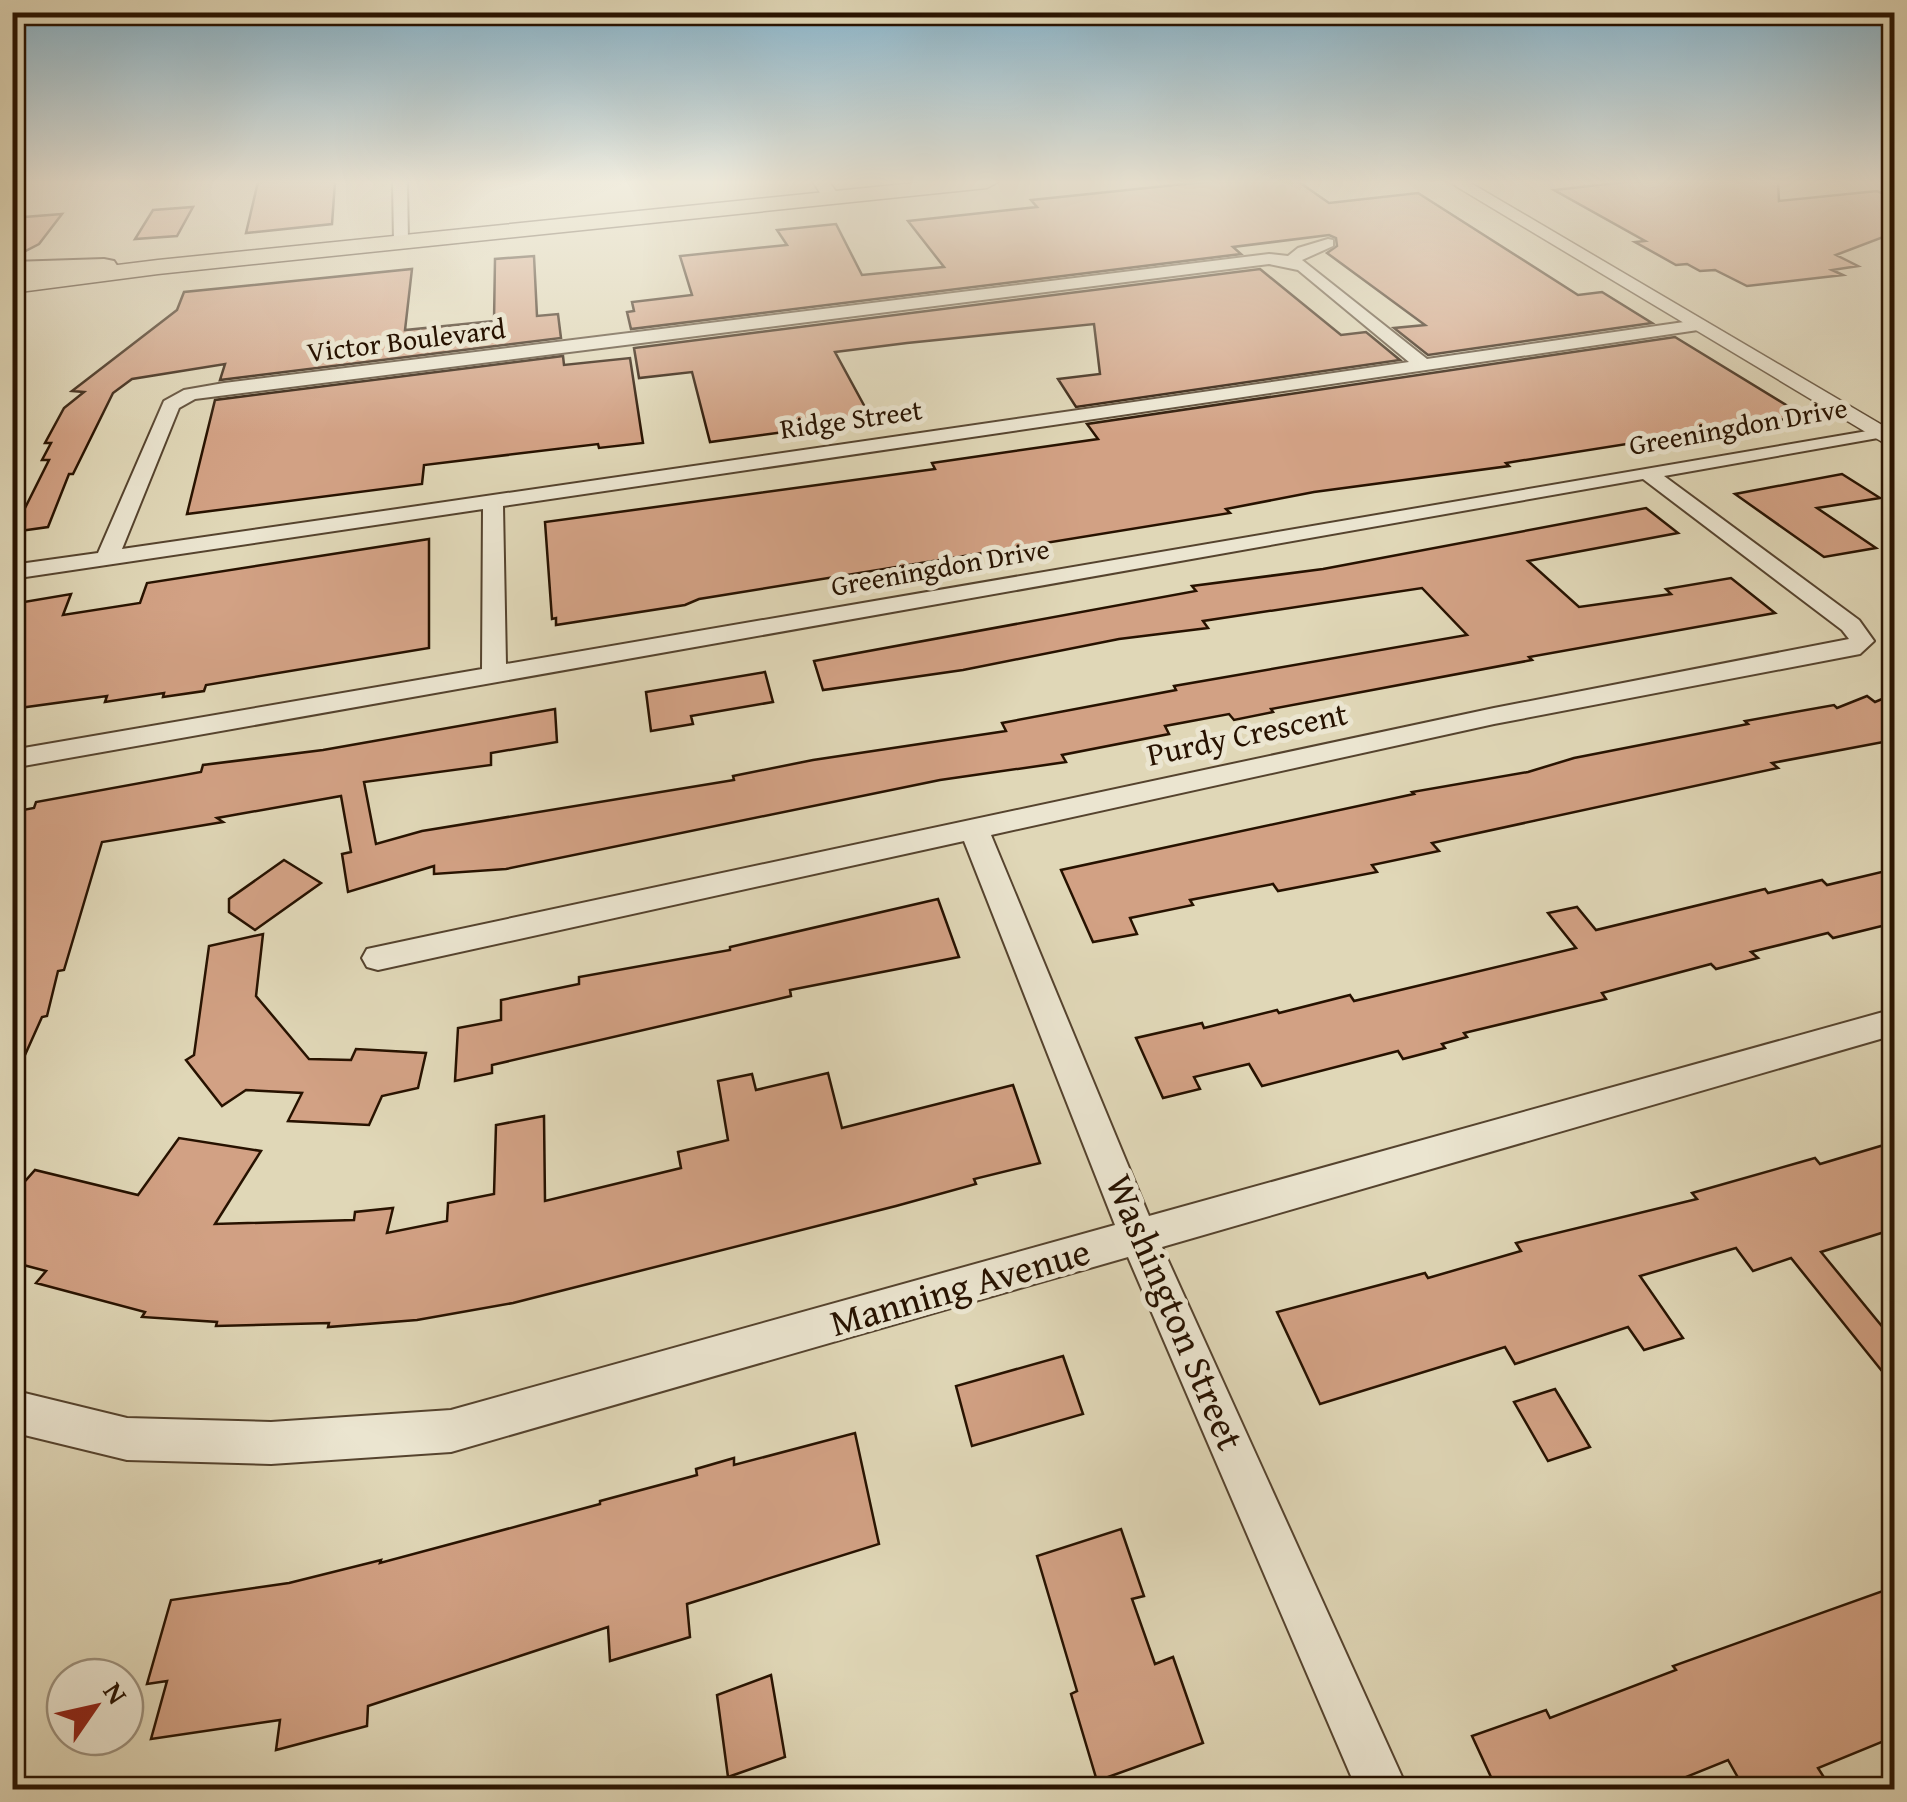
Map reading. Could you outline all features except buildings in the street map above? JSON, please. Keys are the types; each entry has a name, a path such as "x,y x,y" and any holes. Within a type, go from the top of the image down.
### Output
{"highway":[{"path":"12,274 104,268"}],"main road":[{"path":"104,268 155,266"},
{"path":"12,286 157,266"}],"street":[{"name":"Victor Boulevard","path":"107,558 172,406 190,394 1212,266"},
{"path":"1298,266 1423,365"},
{"path":"1599,266 1886,437"},
{"name":"Ridge Street","path":"12,572 1698,325"},
{"name":"Greeningdon Drive","path":"12,759 1646,472 1886,437"},
{"name":"Purdy Crescent","path":"378,958 976,832 1494,716 1851,649 1862,641 1851,626 1646,472"},
{"path":"493,502 494,676"},
{"name":"Washington Street","path":"976,832 1138,1236 1383,1790"},
{"name":"Manning Avenue","path":"12,1411 127,1439 271,1442 451,1431 1894,1022"}]}
